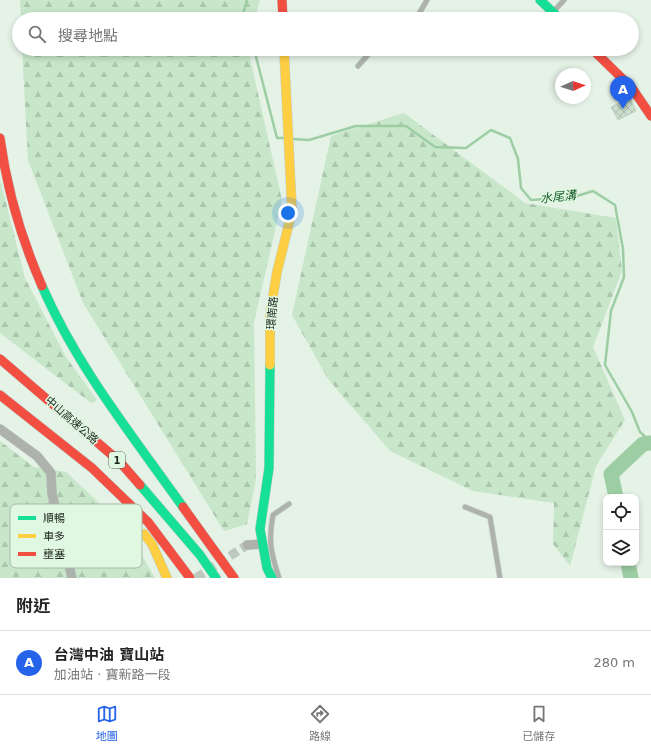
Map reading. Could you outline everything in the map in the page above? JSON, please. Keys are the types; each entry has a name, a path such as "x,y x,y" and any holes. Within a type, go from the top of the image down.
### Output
{"main road":[{"path":"282,0 283,12"},
{"path":"540,0 553,12"},
{"name":"環南路","path":"272,578 262,544 260,529 269,468 270,314 277,272 292,211 284,56"},
{"path":"600,56 626,79 641,98 651,116"},
{"path":"0,138 9,189 20,229 35,271 53,312 92,380 234,578"},
{"name":"中山高速公路","path":"0,359 119,461 200,555 216,578"},
{"name":"1","path":"0,395 92,468 129,504"},
{"path":"92,468 120,504"},
{"name":"1","path":"142,516 190,578"},
{"path":"142,532 152,544 167,578"}],"street":[{"path":"0,429 37,456 51,473 52,494 54,504"},
{"path":"247,545 262,544"},
{"path":"70,568 72,578"}],"lane":[{"path":"420,12 427,0"},
{"path":"553,12 564,0"},
{"path":"358,66 367,56"},
{"path":"278,578 272,554 270,534 274,515 289,504"},
{"path":"465,507 490,517 500,578"}],"green space":[{"path":"20,0 260,0 257,12 21,12"},
{"path":"22,56 250,56 282,200 254,322 256,479 247,524 224,531 83,303 28,160"},
{"path":"404,113 525,203 616,218 622,271 593,347 625,420 596,466 570,566 553,544 554,503 473,491 390,451 328,379 292,315 331,136"},
{"path":"0,179 25,278 66,357 97,400 91,403 0,333"},
{"path":"0,441 34,467 66,472 100,504 10,504 10,568 142,568 142,555 155,578 0,578"}],"building":[{"path":"630,98 636,111 618,120 611,107"}],"waterway":[{"name":"水尾溝","path":"244,12 247,0"},
{"name":"水尾溝","path":"256,56 277,138 285,138"},
{"name":"水尾溝","path":"292,139 309,140 356,126 406,126 435,147 466,148 491,130 510,138 518,159 521,188 531,200 574,197 593,191 615,205 623,249 624,277 611,311 605,365 632,412 640,432 651,442"},
{"path":"615,494 611,474 643,444 651,443"},
{"path":"629,566 631,578"}],"tunnel":[{"path":"196,578 247,545"}],"traffic: fast":[{"path":"540,0 553,12"},
{"path":"42,286 72,345 106,400 183,507"},
{"path":"270,365 269,468 260,529 267,568 272,578"},
{"path":"140,485 200,555 216,578"}],"traffic: slow":[{"path":"270,365 270,314 277,272 292,211 284,56"},
{"path":"144,534 152,544 167,578"}],"traffic: jam":[{"path":"282,0 283,12"},
{"path":"599,56 632,88 651,116"},
{"path":"0,138 11,195 21,232 42,286"},
{"path":"0,359 119,461 140,485"},
{"path":"0,395 92,468 129,504"},
{"path":"183,507 234,578"},
{"path":"142,516 190,578"}],"place":[{"name":"台灣中油 寶山站","path":"623,109"}]}
